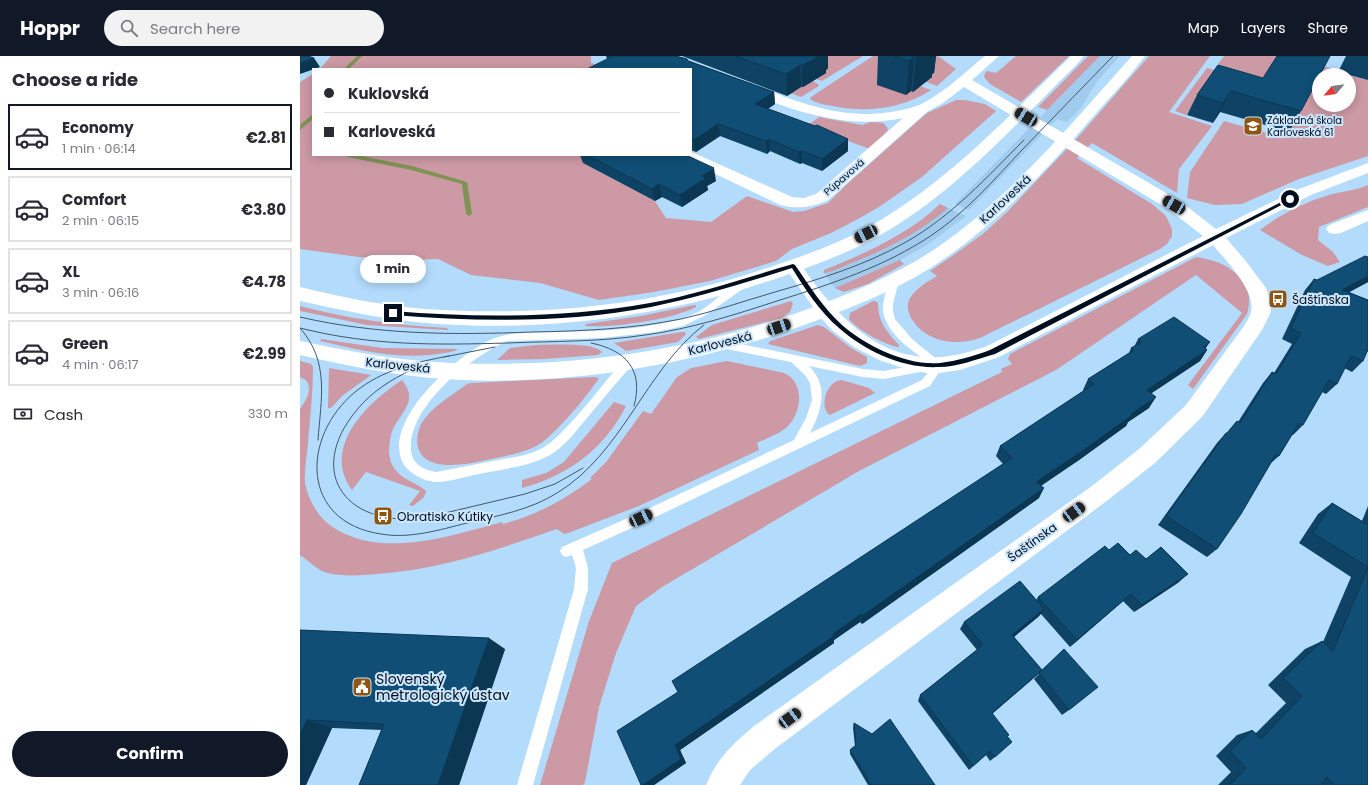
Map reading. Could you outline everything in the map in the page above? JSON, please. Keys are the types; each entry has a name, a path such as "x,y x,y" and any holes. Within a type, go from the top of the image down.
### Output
{"street":[{"name":"Púpavová","path":"736,83 815,113 845,118 872,119 903,114 922,108 940,98 993,56"},
{"path":"300,294 363,309 408,315 484,318 566,315 608,311 676,300 748,282 793,266 848,243 889,222 937,189 974,158 1078,56"},
{"name":"Karloveská","path":"300,348 339,358 369,363 452,371 556,369 675,354 721,344 779,327 826,310 894,280 938,255 982,222 1042,163 1139,56"},
{"name":"Šaštínska","path":"722,785 739,759 765,737 1100,493 1147,456 1194,412 1252,330 1261,312 1259,294 1239,264 1215,237 1174,205 963,81"},
{"name":"Púpavová","path":"689,156 786,201 799,203 811,202 822,197 895,134 922,108"},
{"path":"872,119 890,123 895,129 895,134"},
{"path":"793,266 810,291 840,326 860,340 885,354 909,363 939,365 965,360 992,352 1305,192 1368,168"},
{"path":"1335,229 1368,215"}],"lane":[{"path":"894,280 888,311 894,324 904,337 939,365"},
{"path":"629,361 570,430 553,447 542,454 525,460 450,476 436,477 426,476 408,462 403,448 406,431 421,405 452,371 492,343 506,337 608,333 656,328 683,322 703,313 748,282"},
{"path":"721,344 863,373 884,375 939,365"},
{"path":"793,359 810,374 817,388 816,407 811,421 798,444"},
{"path":"525,785 580,589 582,568 571,549 798,444 926,382 939,365"}],"shaded area":[{"path":"331,56 591,56 591,63 607,68 321,68"},
{"path":"753,56 863,56 822,81 816,79 801,87 813,81 819,86 801,97 757,81"},
{"path":"873,56 938,56 956,69 937,86 926,82 934,72 911,91 920,86 931,90 908,102 884,108 845,108 815,102 810,99"},
{"path":"1016,56 1069,56 1021,102 990,84 984,77 987,71 996,73"},
{"path":"1088,56 1100,56 1047,110 1038,107"},
{"path":"1100,56 1120,56 1098,80 1081,108 1067,122 1057,119 969,210 955,204"},
{"path":"1149,56 1210,56 1169,112 1212,126 1179,169 1177,193 1092,143 1077,158 1152,204 1166,216 1172,229 1172,236 1167,244 1160,249 980,338 962,342 944,341 927,334 919,328 913,321 908,311 908,304 915,291 937,276 930,271 984,233 1007,212 1079,136"},
{"path":"1224,56 1279,56 1265,78 1229,69 1218,64"},
{"path":"1207,68 1250,80 1207,84 1186,115 1175,111"},
{"path":"312,75 312,156 594,156 583,163 655,201 666,218 711,222 747,196 793,212 804,211 828,203 846,185 927,113 956,100 965,100 985,104 996,111 922,177 879,207 831,233 792,249 776,261 710,281 654,292 599,300 540,283 471,275 438,259 408,260 359,257 300,249 300,82"},
{"path":"1356,77 1368,80 1368,156 1299,179 1242,204 1215,205 1187,198 1190,172 1224,121 1284,138 1289,132 1312,87 1312,112 1356,112"},
{"path":"819,117 862,125 871,122 883,123 887,127 888,131 870,149 807,126"},
{"path":"1368,185 1368,207 1319,227 1318,240 1333,252 1340,262 1328,266 1302,255 1260,230 1284,214 1311,201"},
{"path":"940,204 948,208 913,233 876,253 832,271 823,273 824,270 870,250 900,234 928,215"},
{"path":"948,208 966,216 927,245 900,260 835,288 824,273 862,259 891,245 918,230"},
{"path":"1196,257 1222,264 1238,275 1248,293 1249,306 1247,314 1193,389 1188,385 1242,313 1196,275 1056,370 859,471 662,587 636,606 616,653 599,707 585,782 583,785 540,785 589,621 612,563 1002,372 1001,369 1012,364 1008,359 1010,354"},
{"path":"900,260 904,264 868,284 844,292 835,288"},
{"path":"791,301 793,304 790,312 782,318 699,339 696,337 712,325"},
{"path":"873,301 878,303 881,321 899,347 887,344 872,336 849,319 850,313"},
{"path":"696,305 696,307 685,312 657,319 610,326 585,326 586,324 641,316"},
{"path":"300,306 354,318 447,328 448,330 367,325 300,311"},
{"path":"818,325 824,327 851,348 867,357 867,363 860,366 768,344 770,341"},
{"path":"685,332 686,334 678,342 626,351 614,343"},
{"path":"321,339 382,348 458,349 451,352 428,355 397,355 350,348 320,341"},
{"path":"536,345 581,345 597,349 602,352 598,355 545,359 497,360 510,348"},
{"path":"300,361 311,364 313,367 308,448 305,468 306,489 317,512 326,522 350,536 371,542 415,542 438,538 502,522 503,524 550,506 571,494 592,479 590,478 606,462 643,411 651,414 677,377 691,368 727,361 784,373 791,377 795,383 799,398 793,420 781,431 757,443 759,450 639,506 568,533 564,534 557,529 468,558 424,568 365,575 340,575 321,570 300,555 300,409 306,399 309,387 306,380 300,377"},
{"path":"329,368 371,375 342,396 331,408 328,408"},
{"path":"594,377 599,378 580,404 562,424 545,440 527,450 484,461 450,465 430,461 422,456 418,447 418,433 425,418 442,402 467,384"},
{"path":"402,380 407,387 409,399 408,404 393,430 390,438 389,452 390,460 397,472 426,491 424,497 413,506 409,505 420,491 366,472 352,490 344,474 342,458 345,442 363,413 375,400"},
{"path":"842,380 869,388 875,393 830,415 827,412 824,402 828,390 831,385"},
{"path":"614,402 626,406 607,435 596,447 570,468 539,483 522,488 522,480 546,473 564,462"}],"building":[{"path":"300,56 308,56 314,58 300,63"},
{"path":"613,56 676,56 687,59 688,61 774,92 755,104 815,126 817,125 848,139 822,159 802,151 799,152 769,139 766,141 718,124 694,140 692,139 692,68 589,68"},
{"path":"735,56 819,56 786,74"},
{"path":"894,56 918,56 909,61"},
{"path":"1277,56 1330,56 1324,68 1312,68 1312,90 1301,111 1231,91 1223,103 1197,95 1218,65 1263,78"},
{"path":"589,156 688,156 714,168 702,176 706,178 680,195 659,184 652,189"},
{"path":"1365,256 1368,257 1368,276 1342,290 1368,300 1368,349 1363,361 1351,356 1337,384 1329,380 1303,425 1299,423 1279,456 1276,454 1241,514 1217,549 1166,516 1226,433 1237,421 1240,423 1272,372 1276,374 1301,333 1291,328 1314,279 1317,280"},
{"path":"1174,317 1210,342 1204,347 1207,350 1147,390 1156,397 1084,450 1036,482 1044,488 862,616 861,614 833,634 834,636 675,745 681,759 641,785 617,731 678,692 672,681 1012,458 1000,446 1094,384 1088,379 1134,350 1131,348 1142,342 1138,339"},
{"path":"1332,503 1368,525 1368,567 1313,533"},
{"path":"1118,543 1130,555 1136,550 1146,559 1161,547 1188,574 1142,605 1131,594 1077,640 1038,597 1105,546 1109,550"},
{"path":"1368,567 1368,785 1335,785 1327,777 1320,785 1230,785 1246,768 1230,751 1252,730 1261,739 1302,696 1283,678 1322,641 1333,651"},
{"path":"1020,581 1044,609 1012,635 1042,670 992,713 1009,735 1007,736 1012,742 995,757 990,751 973,766 920,695 983,645 964,622"},
{"path":"300,630 489,638 438,785 359,785 384,724 307,720 300,735"},
{"path":"1064,649 1098,687 1069,710 1039,673"},
{"path":"890,719 935,785 871,785 850,750 856,745 854,723 872,734"}],"waterway":[{"path":"347,68 360,56"},
{"path":"300,128 312,117"},
{"path":"353,156 412,168 465,183 469,214"}],"tram line":[{"path":"318,440 322,395 320,367 310,341 300,328 352,338 429,344 481,344 611,339 662,332 712,321 817,288 857,274 895,256 932,235 944,226 979,196 1113,56"},
{"path":"300,317 358,327 445,333 607,329 681,319 826,277 875,258 891,250 923,232 954,208 983,182 1024,140"},
{"path":"444,357 400,368 365,384 337,411 325,431 318,454 317,475 323,496 335,513 354,526 381,534 414,535 513,512 547,499 580,476 600,456 665,365 683,343 704,325"},
{"path":"591,343 614,351 623,357 629,364 634,372 636,382 634,406"},
{"path":"444,357 495,347"},
{"path":"444,357 449,356"},
{"path":"420,366 397,377 375,392 362,404 344,428 335,450 334,471 340,489 353,503 371,513 395,519 424,518 525,494 555,484 583,468"}],"place":[{"name":"Základná škola Karloveská 61","path":"1253,126"},
{"name":"Šaštínska","path":"1278,299"},
{"name":"Obratisko Kútiky","path":"383,516"},
{"name":"Slovenský metrologický ústav","path":"362,687"}],"route":[{"path":"393,313 448,318 484,318 566,315 608,311 650,305 714,291 748,282 793,266 810,291 840,326 860,340 885,354 909,363 939,365 965,360 992,352 1290,199"}]}
